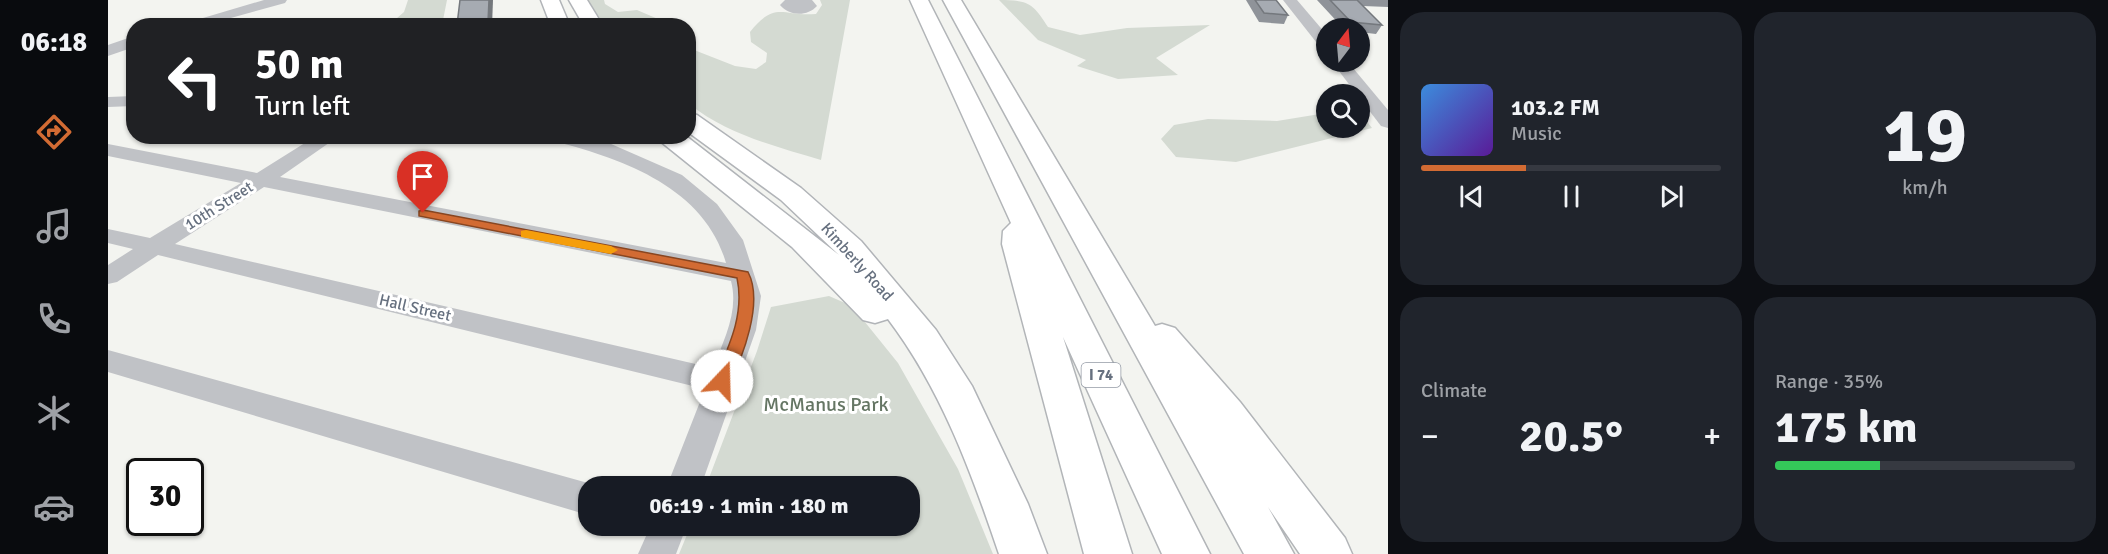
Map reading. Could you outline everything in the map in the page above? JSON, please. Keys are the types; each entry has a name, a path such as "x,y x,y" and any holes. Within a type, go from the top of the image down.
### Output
{"main road":[{"path":"550,0 558,18"},
{"path":"578,0 589,18"},
{"name":"I 74","path":"920,0 1186,554"},
{"path":"952,0 1270,554"},
{"name":"Kimberly Road","path":"696,126 791,194 850,248 923,339 953,386 1005,504 1023,554"},
{"name":"Kimberly Road","path":"679,144 816,251 852,285 898,338 928,384 978,445"},
{"path":"1016,197 1018,244 1108,554"},
{"path":"1100,261 1226,413 1328,554"}],"street":[{"path":"213,18 279,0"},
{"path":"1290,0 1316,32"},
{"path":"108,51 126,44"},
{"path":"1348,72 1388,122"},
{"path":"108,102 126,101"},
{"name":"10th Street","path":"108,276 317,144"},
{"path":"595,144 674,180 709,209 731,240 743,275 748,296 742,330 688,476"},
{"path":"108,150 743,275"},
{"name":"Hall Street","path":"108,236 722,381"},
{"path":"108,361 578,497"},
{"path":"657,554 664,536"}],"green space":[{"path":"408,0 447,0 443,18 397,18 404,12"},
{"path":"588,0 604,0 605,4 618,12 637,10 656,18 600,18 591,8"},
{"path":"820,0 850,0 821,160 735,131 696,109 696,51 735,66 756,69 766,62 767,53 751,42 750,32 759,22 766,16 780,12 816,14 822,5"},
{"path":"999,0 1029,4 1048,27 1080,35 1127,28 1210,25 1156,58 1178,75 1118,79 1077,66 1086,60 1038,40"},
{"path":"1316,115 1316,138 1332,138 1236,162 1176,157 1161,139 1174,125 1208,119 1277,121"},
{"name":"McManus Park","path":"829,296 852,306 898,363 958,469 993,554 679,554 686,536 920,536 920,476 710,476 757,351 771,307"}],"building":[{"path":"460,0 489,0 488,18 458,18"},
{"path":"1255,0 1276,0 1288,15 1264,13"},
{"path":"1330,0 1357,0 1382,25 1370,24 1370,18 1347,18"}],"slow traffic":[{"path":"526,234 611,250"}],"route":[{"path":"423,213 743,275 748,296 742,330 722,381"}]}
